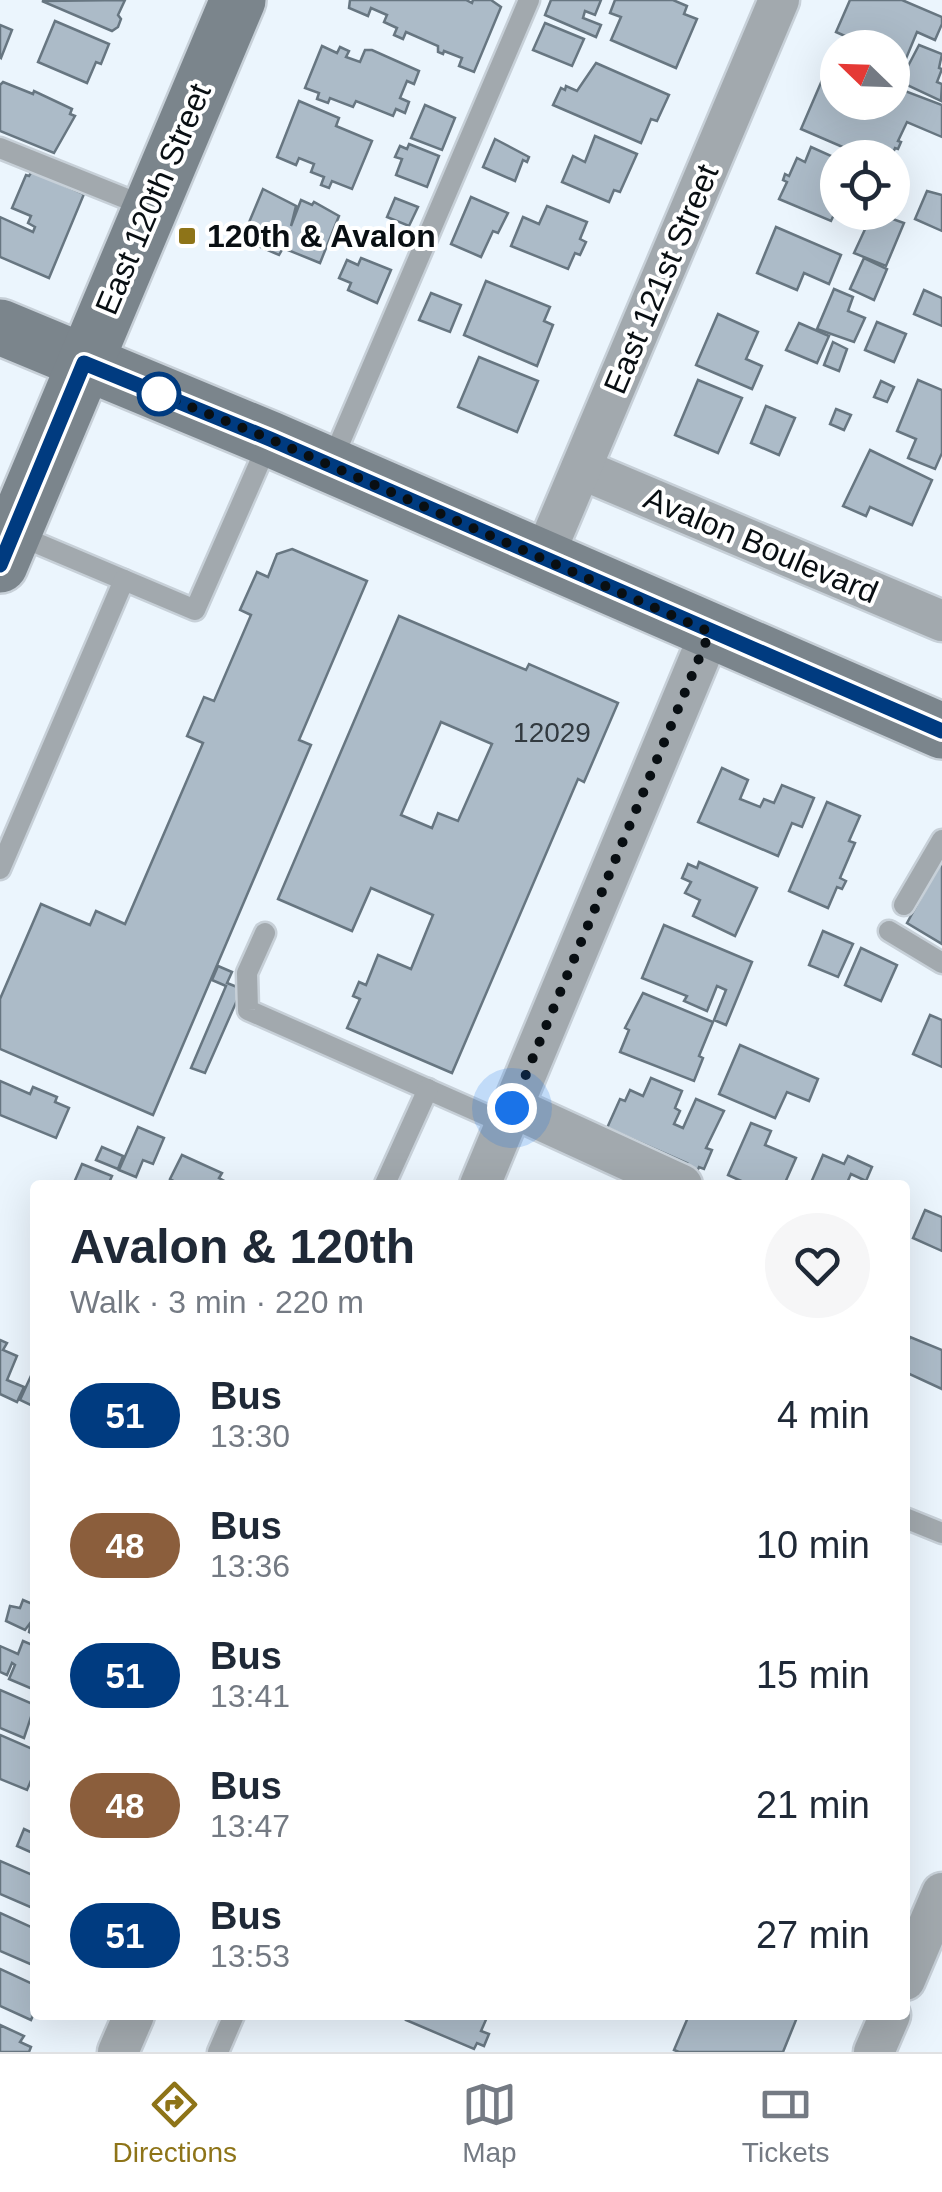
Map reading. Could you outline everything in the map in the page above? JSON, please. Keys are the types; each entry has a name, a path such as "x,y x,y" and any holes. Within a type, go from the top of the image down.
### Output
{"main road":[{"name":"East 120th Street","path":"7,549 238,0"},
{"path":"0,327 270,439 942,731"}],"street":[{"name":"East 121st Street","path":"543,558 779,0"},
{"name":"Avalon Boulevard","path":"581,469 942,621"},
{"path":"482,1180 710,632"},
{"path":"509,1116 669,1180"},
{"path":"910,1968 942,1893"},
{"path":"118,2052 132,2020"},
{"path":"874,2052 888,2020"}],"lane":[{"path":"330,465 530,0"},
{"path":"0,148 149,208"},
{"path":"7,549 124,580 195,610 270,439"},
{"path":"0,869 7,835 124,580"},
{"path":"904,905 942,840"},
{"path":"889,931 942,964"},
{"path":"265,934 248,973 248,1010 428,1089 509,1116"},
{"path":"388,1180 428,1089"},
{"path":"910,1520 942,1533"},
{"path":"218,2052 232,2020"}],"building":[{"path":"125,0 118,15 118,27 112,31 42,1"},
{"path":"350,0 491,0 501,7 474,72 459,66 462,58 438,52 438,46 406,32 403,39 394,35 397,28 384,22 387,15 371,8 368,16 349,8"},
{"path":"551,0 601,0 595,15 585,11 583,18 601,25 596,37 545,15"},
{"path":"615,0 673,0 687,6 684,14 697,19 676,68 611,40 621,17 610,13"},
{"path":"850,0 902,0 942,17 935,40 917,32 910,49 910,30 837,30"},
{"path":"55,21 109,44 87,83 38,62"},
{"path":"545,23 584,39 572,66 533,50"},
{"path":"0,25 12,30 1,58 0,57"},
{"path":"919,45 942,54 937,82 942,84 941,101 910,86 910,62"},
{"path":"322,46 337,53 340,47 349,51 346,57 360,62 365,50 372,50 419,71 414,84 407,81 400,98 409,102 405,113 396,109 393,116 356,101 353,107 330,98 328,103 317,99 319,93 305,88"},
{"path":"596,63 669,95 657,121 651,119 641,143 553,105 561,88 577,91"},
{"path":"3,82 72,109 70,114 75,116 54,153 0,131"},
{"path":"820,85 820,120 910,120 910,93 942,105 942,137 907,122 898,140 826,140 801,129"},
{"path":"299,101 339,118 336,126 372,141 352,189 332,181 329,188 321,185 324,177 311,172 314,164 299,158 296,165 277,157"},
{"path":"425,105 455,118 442,150 411,138"},
{"path":"595,136 637,154 620,192 614,190 609,202 562,182 573,156 585,162"},
{"path":"495,139 529,157 527,162 523,160 515,181 483,167"},
{"path":"409,144 439,156 427,187 396,175 402,159 395,157 400,146 407,149"},
{"path":"811,147 820,151 820,216 779,199 787,182 783,180 785,174 789,176 797,158 805,162"},
{"path":"32,171 84,194 49,278 0,257 0,217 33,232 35,227 28,223 31,216 12,208 26,175"},
{"path":"263,189 296,206 291,226 301,200 312,205 314,202 339,216 320,263 283,248 279,255 242,239"},
{"path":"927,191 942,195 942,231 915,219"},
{"path":"471,197 508,213 498,233 493,231 481,257 451,244"},
{"path":"395,198 418,207 409,226 387,217"},
{"path":"547,206 587,222 580,239 586,242 580,255 575,253 568,269 511,246 523,217 539,224"},
{"path":"776,227 841,255 829,284 804,273 797,290 757,273"},
{"path":"865,230 901,230 886,266 854,253"},
{"path":"361,258 391,270 377,303 348,290 351,283 339,278 347,260 358,265"},
{"path":"864,258 887,269 874,300 850,289"},
{"path":"486,281 550,307 544,321 553,325 537,366 464,335"},
{"path":"834,289 853,297 848,311 865,318 854,342 817,329"},
{"path":"924,290 942,298 942,326 914,314"},
{"path":"431,293 461,305 450,332 419,320"},
{"path":"718,314 758,332 746,359 762,366 752,389 696,365"},
{"path":"877,322 906,334 894,362 865,350"},
{"path":"799,323 829,336 817,363 786,350"},
{"path":"833,342 847,349 839,371 824,365"},
{"path":"479,357 538,381 517,432 458,407"},
{"path":"698,380 742,398 718,453 675,435"},
{"path":"918,380 942,390 942,453 935,469 908,458 916,439 897,431"},
{"path":"881,381 894,387 887,402 874,397"},
{"path":"766,406 795,418 779,455 751,443"},
{"path":"836,409 851,415 844,430 830,424"},
{"path":"870,450 932,480 912,525 870,507 866,516 843,506"},
{"path":"292,549 367,581 299,740 311,745 153,1115 0,1049 0,999 41,904 90,925 96,911 125,924 203,743 187,736 204,697 214,701 251,615 240,610 257,572 268,577 277,554"},
{"path":"399,616 526,670 529,664 618,703 584,782 578,779 452,1073 347,1028 360,999 353,996 359,982 366,985 378,955 411,969 433,915 371,888 352,931 278,899","holes":["441,722 492,744 458,821 438,813 432,828 401,815"]},
{"path":"722,768 748,780 740,799 760,807 764,799 774,803 782,785 814,798 802,827 792,823 778,856 698,822"},
{"path":"827,802 860,816 849,841 855,843 840,878 846,881 842,889 837,887 828,908 789,891"},
{"path":"942,859 942,944 907,923"},
{"path":"699,862 757,888 735,936 693,916 700,900 685,893 691,882 682,878 688,864 697,868"},
{"path":"664,925 752,962 726,1025 714,1020 726,990 717,986 707,1011 684,1001 687,996 642,978"},
{"path":"823,931 853,944 838,977 809,965"},
{"path":"861,948 897,965 881,1001 845,985"},
{"path":"218,966 232,972 227,983 242,989 205,1073 191,1068 226,986 212,980"},
{"path":"643,993 713,1022 694,1081 620,1052 629,1030 625,1028"},
{"path":"930,1015 942,1020 942,1067 913,1054"},
{"path":"740,1045 818,1079 809,1101 787,1092 775,1118 719,1094"},
{"path":"651,1078 682,1091 674,1124 683,1128 696,1099 724,1111 706,1148 712,1150 704,1169 699,1167 696,1174 684,1169 687,1163 607,1128 620,1099 625,1101 630,1090 643,1096"},
{"path":"0,1081 30,1094 33,1087 57,1097 55,1102 69,1108 56,1138 0,1115"},
{"path":"751,1123 771,1131 765,1145 796,1158 786,1180 739,1180 728,1175"},
{"path":"138,1127 164,1138 153,1164 143,1160 136,1177 119,1170"},
{"path":"102,1147 123,1156 118,1169 96,1160"},
{"path":"182,1155 222,1173 219,1178 223,1180 172,1180"},
{"path":"823,1155 844,1164 848,1156 872,1167 866,1180 851,1174 848,1180 812,1180"},
{"path":"82,1164 112,1176 110,1180 75,1180"},
{"path":"925,1210 942,1217 942,1251 913,1238"},
{"path":"910,1337 942,1350 942,1389 910,1374"},
{"path":"0,1340 7,1343 3,1350 17,1356 7,1380 24,1387 17,1402 0,1394"},
{"path":"30,1378 30,1405 20,1400"},
{"path":"23,1600 30,1603 30,1623 25,1630 6,1621 10,1606 20,1608"},
{"path":"23,1641 30,1644 30,1688 9,1679 15,1665 12,1663 7,1675 0,1672 0,1646 18,1654"},
{"path":"0,1690 30,1703 24,1738 0,1728"},
{"path":"0,1735 30,1748 30,1783 27,1790 0,1779"},
{"path":"24,1829 30,1832 30,1852 17,1846"},
{"path":"0,1861 30,1874 30,1907 0,1894"},
{"path":"0,1913 30,1927 30,1964 0,1951"},
{"path":"0,1969 30,1983 30,2020 0,2006"},
{"path":"406,2020 486,2020 481,2031 489,2034 484,2046 477,2043 474,2049"},
{"path":"687,2020 796,2020 783,2052 674,2050"},
{"path":"0,2025 24,2036 20,2042 31,2047 29,2052 0,2052"}],"bus line":[{"name":"51","path":"0,565 84,363 270,439 942,731"}],"place":[{"name":"120th & Avalon","path":"187,236"}],"route":[{"path":"159,394 710,632 512,1108"}]}
